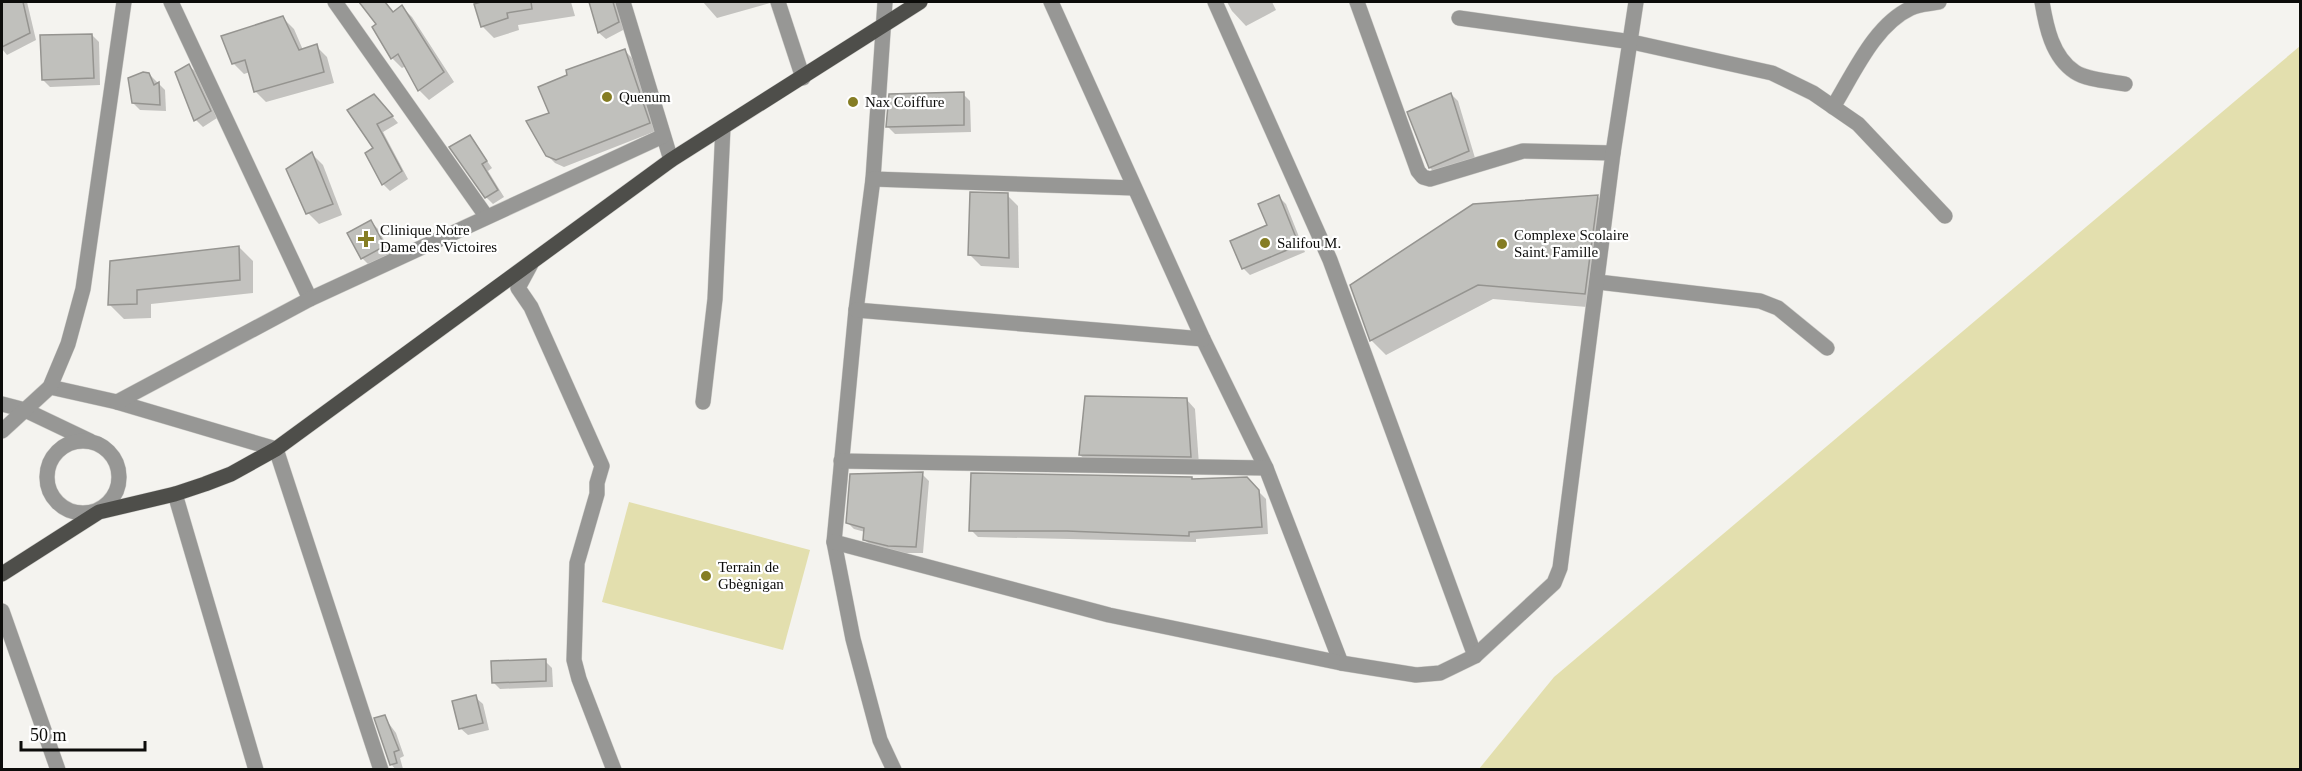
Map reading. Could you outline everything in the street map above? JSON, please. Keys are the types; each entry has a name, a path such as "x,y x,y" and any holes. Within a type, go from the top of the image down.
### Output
{"main road":[{"path":"2,574 99,512 175,494 231,474 276,449 363,382 531,264 671,160 920,2"}],"street":[{"path":"2,431 51,387 68,344 83,289 124,2"},
{"path":"171,2 310,298"},
{"path":"335,2 486,216"},
{"path":"623,2 671,160"},
{"path":"778,2 803,78"},
{"path":"885,2 873,179 856,310 834,542 853,639 880,740 894,770"},
{"path":"1051,2 1203,339 1266,468 1341,663"},
{"path":"1215,2 1330,260 1475,656"},
{"path":"1357,2 1418,171 1423,177 1430,179 1523,151 1613,153"},
{"path":"834,542 1109,615 1341,663 1416,675 1440,673 1475,656 1554,583 1560,568 1613,153 1632,42 1636,2"},
{"path":"1833,107 1876,39 1890,24 1912,7 1939,2"},
{"path":"2042,2 2046,25 2057,53 2075,72 2125,84"},
{"path":"1459,18 1632,42 1772,73 1813,93 1858,124 1945,216"},
{"path":"703,402 715,299 723,126"},
{"path":"117,402 310,298 663,136"},
{"path":"873,179 1134,188"},
{"path":"531,264 518,288 531,306 602,466 577,563 574,660 614,770"},
{"path":"1598,282 1760,301 1778,308 1827,348"},
{"path":"856,310 1203,339"},
{"path":"51,387 117,402 276,449 381,770"},
{"path":"2,404 25,410 96,444 111,454 119,472 117,490 99,512 79,513 62,506 50,492 48,483 50,464 61,449 78,442 96,444"},
{"path":"841,460 1266,468"},
{"path":"175,494 256,770"},
{"path":"2,611 58,770"}],"shaded area":[{"path":"2300,46 2300,769 1479,769 1554,677"},
{"name":"Terrain de Gbègnigan","path":"629,502 810,550 783,650 602,602"}],"building":[{"path":"2,2 23,2 30,33 2,47"},
{"path":"359,2 385,2 393,12 402,5 444,72 418,91 398,54 391,59 372,27 376,24"},
{"path":"531,2 532,9 507,13 508,18 481,27 474,4"},
{"path":"589,2 613,2 619,22 598,33"},
{"path":"283,16 299,50 317,44 324,72 254,92 245,60 232,64 221,36"},
{"path":"92,34 94,78 42,80 40,35"},
{"name":"Quenum","path":"625,49 650,123 556,160 546,156 526,121 549,113 538,87 567,75 566,70"},
{"path":"189,64 211,111 194,121 175,72"},
{"path":"143,72 149,73 154,85 159,82 160,105 132,103 128,78"},
{"path":"964,92 964,125 886,127 889,94"},
{"path":"1451,93 1469,151 1429,168 1407,112"},
{"path":"374,94 393,116 377,124 402,171 382,185 365,153 373,148 347,110"},
{"path":"470,135 487,161 482,164 498,190 485,198 449,147"},
{"path":"312,152 333,204 306,214 286,169"},
{"path":"970,192 1008,193 1009,258 968,255"},
{"name":"Salifou M.","path":"1279,195 1299,245 1242,269 1230,241 1267,225 1258,204"},
{"name":"Complexe Scolaire Saint. Famille","path":"1598,195 1585,294 1478,285 1370,341 1350,285 1473,204"},
{"name":"Clinique Notre Dame des Victoires","path":"371,220 385,246 361,259 347,233"},
{"path":"239,246 240,280 137,290 137,304 108,305 110,261"},
{"path":"1085,396 1187,398 1191,457 1079,455"},
{"path":"923,472 916,547 888,546 863,540 864,528 846,523 850,474"},
{"path":"971,473 1192,477 1192,479 1247,477 1259,490 1262,527 1189,532 1189,536 1067,531 969,531"},
{"path":"546,659 546,681 492,683 491,661"},
{"path":"476,695 483,723 459,729 452,701"},
{"path":"385,715 399,750 394,752 397,763 390,765 374,718"}],"place":[{"name":"Quenum","path":"607,97"},
{"name":"Nax Coiffure","path":"853,102"},
{"name":"Clinique Notre Dame des Victoires","path":"366,239"},
{"name":"Salifou M.","path":"1265,243"},
{"name":"Complexe Scolaire Saint. Famille","path":"1502,244"},
{"name":"Terrain de Gbègnigan","path":"706,576"}]}
